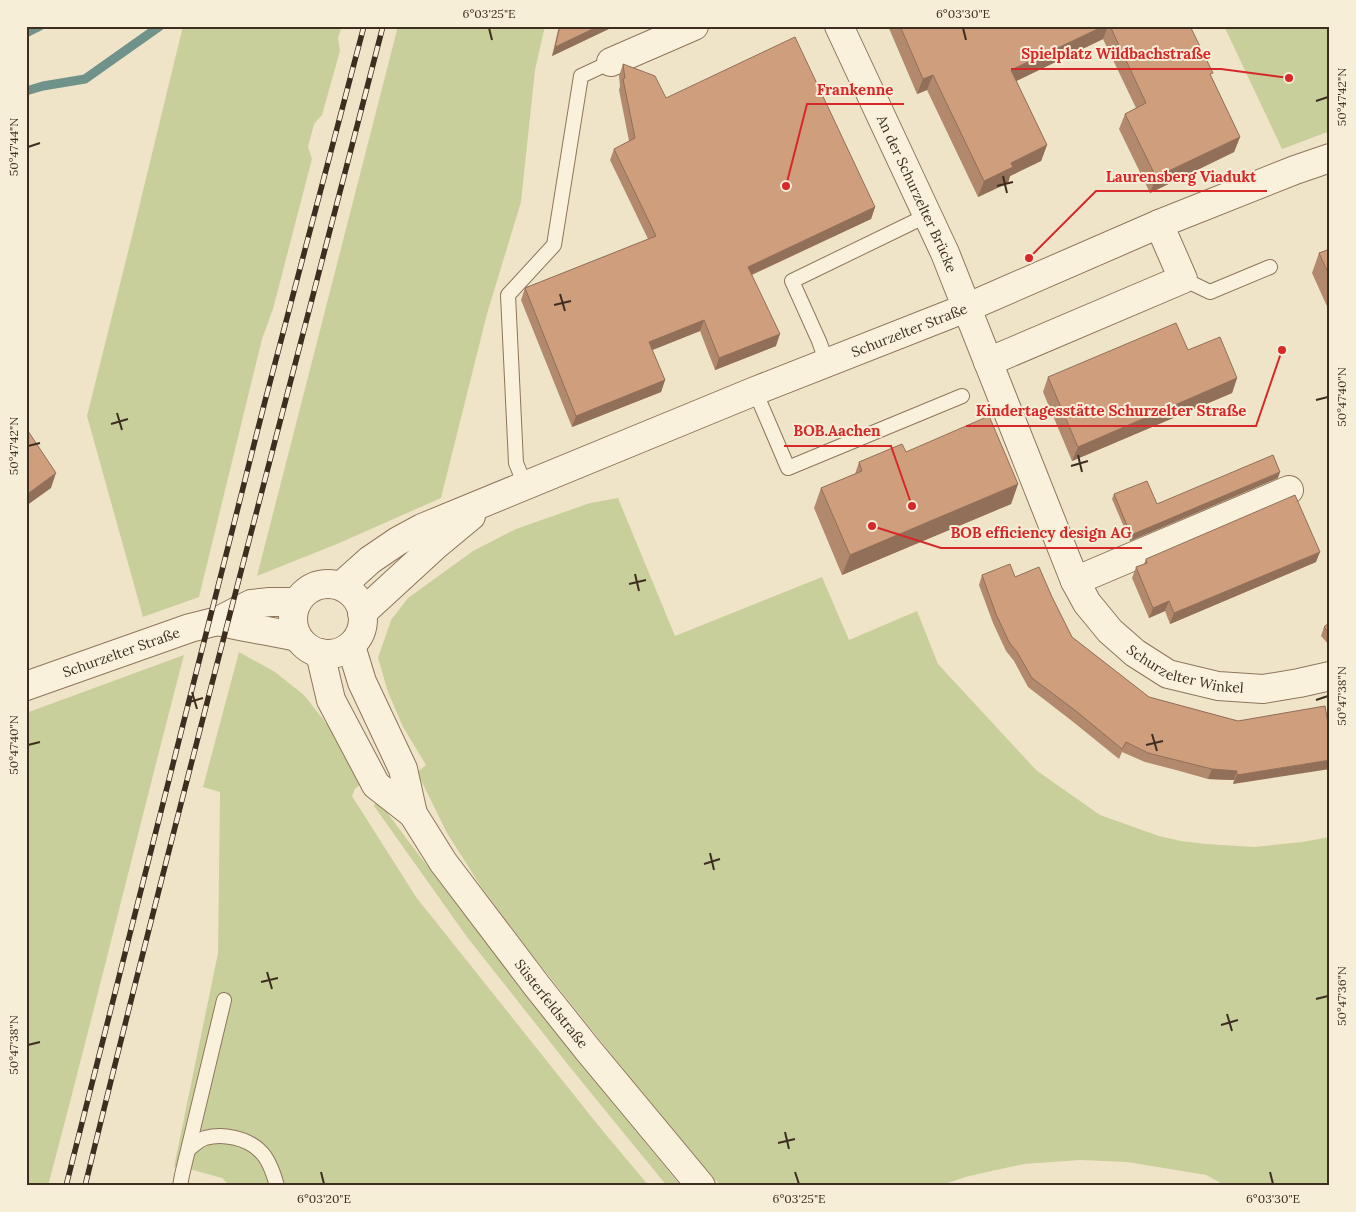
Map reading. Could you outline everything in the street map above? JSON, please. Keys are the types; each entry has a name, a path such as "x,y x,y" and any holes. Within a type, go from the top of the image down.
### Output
{"street":[{"path":"611,62 694,26"},
{"name":"An der Schurzelter Brücke","path":"839,26 928,215 966,308"},
{"name":"Schurzelter Straße","path":"341,586 370,560 398,541 422,528 755,391 966,308 1159,224 1330,158"},
{"path":"988,362 1183,279 1159,224"},
{"name":"Schurzelter Winkel","path":"966,308 1075,581 1087,603 1110,631 1135,653 1168,674 1218,686 1263,689 1330,676"},
{"path":"1075,581 1289,490"},
{"name":"Schurzelter Straße","path":"362,613 430,551 489,501"},
{"path":"329,584 341,586 351,593 358,602 363,622 361,630 351,646 336,653 320,653 311,650 297,637 292,620 297,602 305,592 316,586 329,584"},
{"name":"Schurzelter Straße","path":"26,686 190,628 218,622 252,604 297,602"},
{"name":"Schurzelter Straße","path":"218,622 297,637"},
{"name":"Süsterfeldstraße","path":"351,646 362,682 403,769 413,814 443,862 537,986 701,1186"},
{"name":"Süsterfeldstraße","path":"320,653 331,700 376,785 413,814"}],"lane":[{"path":"525,485 516,463 508,295 554,245 581,76 611,62"},
{"path":"827,363 792,281 928,215"},
{"path":"1183,279 1210,292 1270,267"},
{"path":"755,391 788,468 962,396"},
{"path":"180,1186 224,1000"},
{"path":"189,1149 204,1138 224,1136 244,1140 261,1151 273,1171 277,1186"}],"green space":[{"path":"183,26 342,26 338,38 340,51 322,115 314,124 308,147 312,159 273,309 262,339 199,597 143,617 87,416"},
{"path":"398,26 545,26 535,70 521,202 487,314 441,498 337,544 257,576"},
{"path":"1224,26 1330,26 1330,131 1282,149"},
{"path":"618,498 675,636 822,577 849,640 917,611 938,664 1036,770 1100,815 1159,836 1206,844 1254,847 1330,837 1330,1186 1226,1186 1206,1175 1127,1162 1080,1160 1024,1164 969,1176 938,1186 721,1186 672,1131 518,937 480,885 447,833 417,772 426,765 403,727 388,692 378,658 391,620 408,598 473,551 516,529 590,503"},
{"path":"239,652 275,672 304,695 329,727 363,782 355,789 352,796 416,897 649,1186 230,1186 222,1178 174,1167 218,953 220,792 203,787"},
{"path":"184,655 48,1186 26,1186 26,713"},
{"path":"377,799 603,1091 681,1186 667,1186 467,937 374,806"}],"building":[{"path":"560,26 599,26 555,47"},
{"path":"900,26 1104,26 1011,70 1047,145 1011,163 1013,167 984,181 933,75 923,79"},
{"path":"1110,26 1190,26 1213,73 1210,74 1240,137 1156,177 1125,114 1146,103"},
{"path":"795,37 875,207 748,267 780,334 719,358 704,320 649,342 665,380 576,416 525,288 656,236 614,149 635,138 623,79 625,78 623,64 655,76 666,98"},
{"path":"1330,249 1330,277 1319,253"},
{"path":"1176,323 1188,350 1220,337 1237,378 1078,447 1048,377"},
{"path":"989,416 1018,484 850,555 821,488 862,471 859,462 902,444 906,452"},
{"path":"26,428 56,473 26,495"},
{"path":"1273,455 1280,472 1131,535 1114,494 1147,481 1157,504"},
{"path":"1295,495 1320,552 1174,613 1169,601 1153,608 1136,567 1147,563 1146,559"},
{"path":"1010,564 1015,577 1039,567 1072,637 1149,697 1238,721 1325,706 1330,734 1330,760 1237,775 1237,771 1212,769 1148,753 1126,742 1122,749 1032,678 1009,642 996,614 982,575"},
{"path":"1330,622 1330,634 1324,627"}],"waterway":[{"path":"26,33 40,26"},
{"path":"26,91 43,86 85,79 160,26"}],"railway":[{"path":"66,1186 264,405 364,26"},
{"path":"85,1186 195,751 383,26"}],"place":[{"name":"Spielplatz Wildbachstraße","path":"1289,78"},
{"name":"Frankenne","path":"786,186"},
{"name":"Laurensberg Viadukt","path":"1029,258"},
{"name":"Kindertagesstätte Schurzelter Straße","path":"1282,350"},
{"name":"BOB.Aachen","path":"912,506"},
{"name":"BOB efficiency design AG","path":"872,526"}]}
